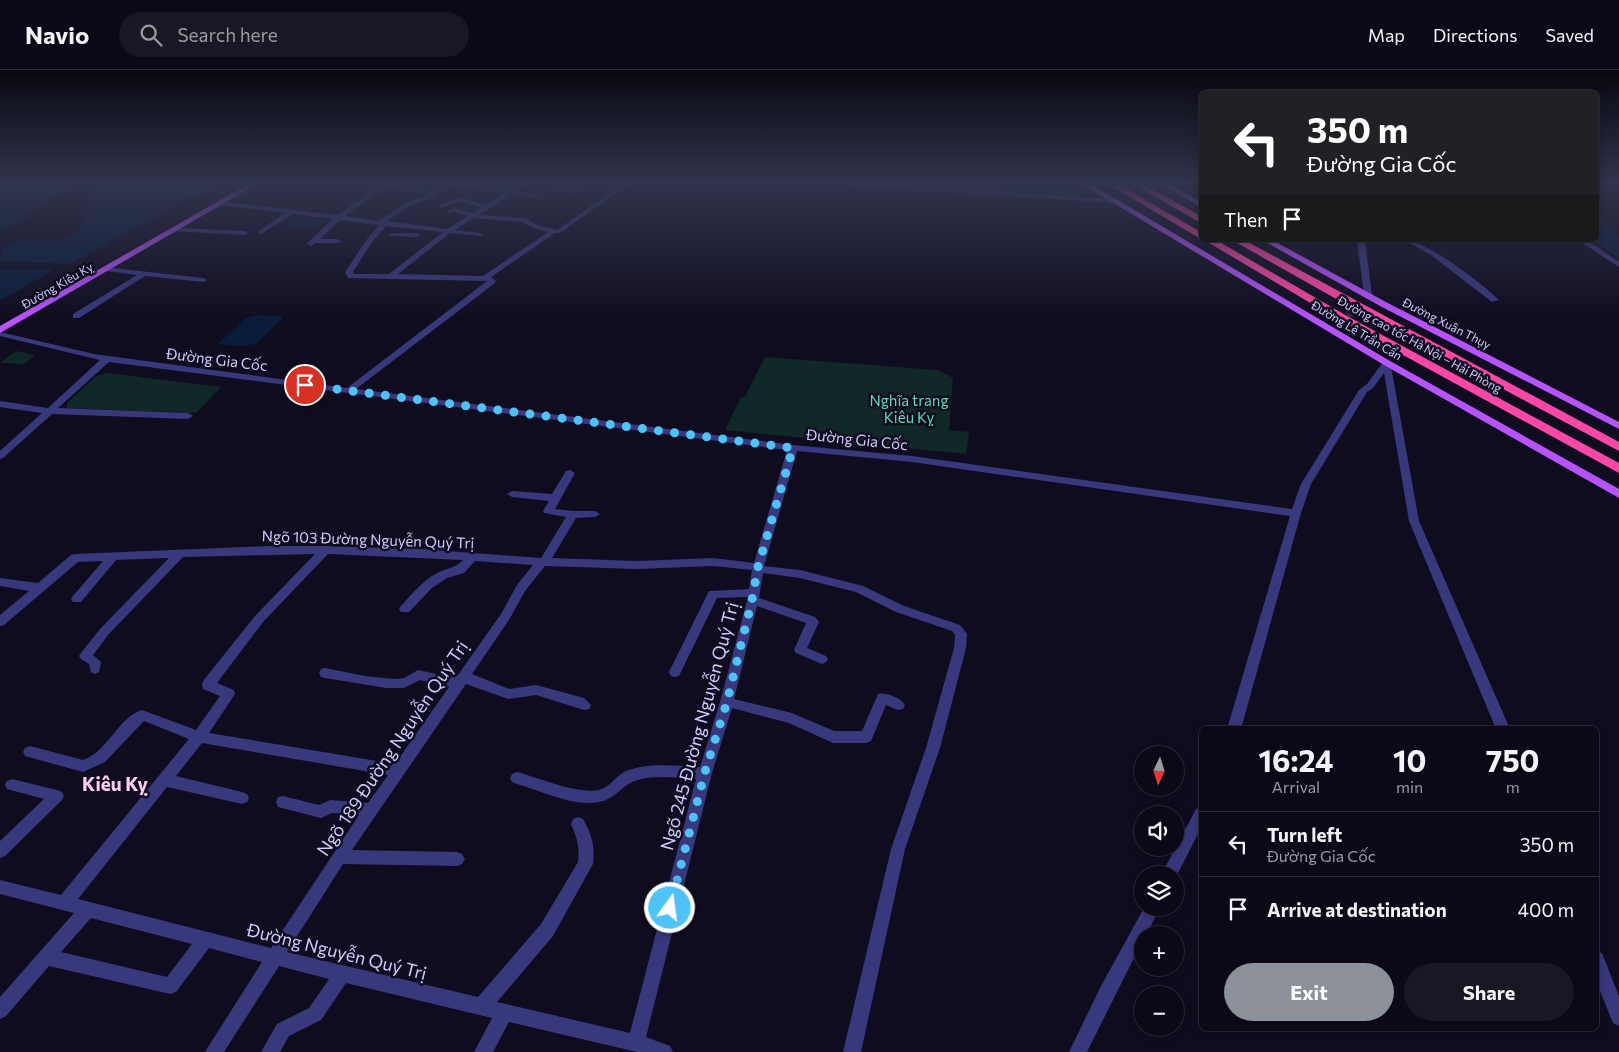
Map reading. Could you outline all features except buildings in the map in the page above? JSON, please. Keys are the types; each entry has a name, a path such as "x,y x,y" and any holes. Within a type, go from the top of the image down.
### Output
{"highway":[{"name":"Đường cao tốc Hà Nội – Hải Phòng","path":"1211,242 1343,318 1619,469"},
{"name":"Đường cao tốc Hà Nội – Hải Phòng","path":"1242,242 1373,316 1619,447"},
{"path":"1242,242 1619,442"}],"main road":[{"name":"Đường Lê Trần Cẩn","path":"1161,229 1386,363 1619,494"},
{"name":"Đường Kiêu Kỵ","path":"0,332 174,230"},
{"name":"Đường Xuân Thụy","path":"1270,242 1383,304 1619,426"},
{"path":"1369,308 1383,304"},
{"path":"1318,321 1335,317"}],"street":[{"path":"262,232 267,229"},
{"path":"326,229 312,242 337,242"},
{"path":"348,391 396,353 492,283 491,279 485,278 351,276 349,272 378,229"},
{"path":"409,242 423,229"},
{"path":"431,229 480,235"},
{"path":"390,277 452,229"},
{"path":"541,229 552,232 564,229"},
{"path":"174,230 245,233"},
{"path":"485,278 552,232"},
{"path":"393,235 416,236"},
{"path":"1361,242 1368,296"},
{"path":"1412,242 1434,253 1495,300"},
{"path":"1585,242 1619,264"},
{"path":"107,269 204,280"},
{"path":"76,316 144,274"},
{"name":"Đường Gia Cốc","path":"0,332 107,359 793,448 920,460 1296,513"},
{"path":"0,456 107,359"},
{"path":"1386,363 1381,390 1414,522 1502,726"},
{"path":"1381,390 1386,363"},
{"path":"1235,726 1306,484 1364,390 1381,390"},
{"path":"0,404 50,411 188,416"},
{"name":"Ngõ 245 Đường Nguyễn Quý Trị","path":"636,1043 705,772 727,702 759,568 793,448"},
{"path":"570,473 548,511 573,515 595,514"},
{"path":"512,494 556,498"},
{"name":"Ngõ 189 Đường Nguyễn Quý Trị","path":"214,1052 339,857 505,617 521,588 544,561 573,515"},
{"name":"Ngõ 103 Đường Nguyễn Quý Trị","path":"0,622 75,558 270,550 325,550 637,565 713,562 800,574 858,589 900,609 960,631 962,639 960,648 933,748 898,849 852,1052"},
{"path":"64,904 199,737 229,694 208,685 259,619 325,550"},
{"path":"95,669 95,662 84,656 98,643 104,632 179,555"},
{"path":"77,600 113,556"},
{"path":"405,609 428,585 443,574 460,570 473,556"},
{"path":"0,582 40,588"},
{"path":"675,672 713,594 753,597 811,620 813,622 800,650 822,659"},
{"path":"325,673 370,681 399,683 405,683 418,676 443,681 473,678 508,694 536,690 584,705"},
{"path":"727,702 792,718 833,737 866,737 883,698 898,705"},
{"path":"30,752 83,766 88,765 100,756 142,715 199,737 398,771"},
{"path":"516,778 594,797 609,793 628,776 643,773 705,772"},
{"path":"165,780 242,798"},
{"path":"0,850 57,796 12,785"},
{"path":"283,802 321,812 330,806 372,810"},
{"path":"1174,866 1199,818"},
{"path":"481,1007 547,930 585,864 587,851 584,836 578,824"},
{"path":"339,857 457,860"},
{"name":"Đường Nguyễn Quý Trị","path":"0,887 205,940 636,1043 664,1052"},
{"path":"0,1010 87,910"},
{"path":"1078,1052 1107,992 1148,916"},
{"path":"46,958 170,986 205,940"},
{"path":"1599,967 1619,1017"},
{"path":"270,1052 283,1030 315,1014 342,974"},
{"path":"483,1052 505,1012"}],"green space":[{"path":"16,351 35,355 24,364 0,363"},
{"name":"Nghĩa trang Kiêu Kỵ","path":"765,357 938,370 953,378 949,430 969,432 966,454 725,430 741,397 745,397"},
{"path":"107,373 221,387 196,413 67,408 67,403 95,377"}],"water":[{"path":"79,229 134,229 70,264 0,261 3,248 12,243 59,239 69,237"},
{"path":"1599,229 1612,229 1619,235 1619,258 1595,242 1599,242"},
{"path":"0,269 50,269 52,271 0,301"},
{"path":"259,315 280,316 283,318 256,344 242,346 218,344 246,318"}],"tunnel":[{"path":"1335,317 1369,308"}],"district":[{"name":"Kiêu Kỵ","path":"115,783"}],"route":[{"path":"305,385 793,448 758,567 752,600 727,702 705,772 670,908"}]}
